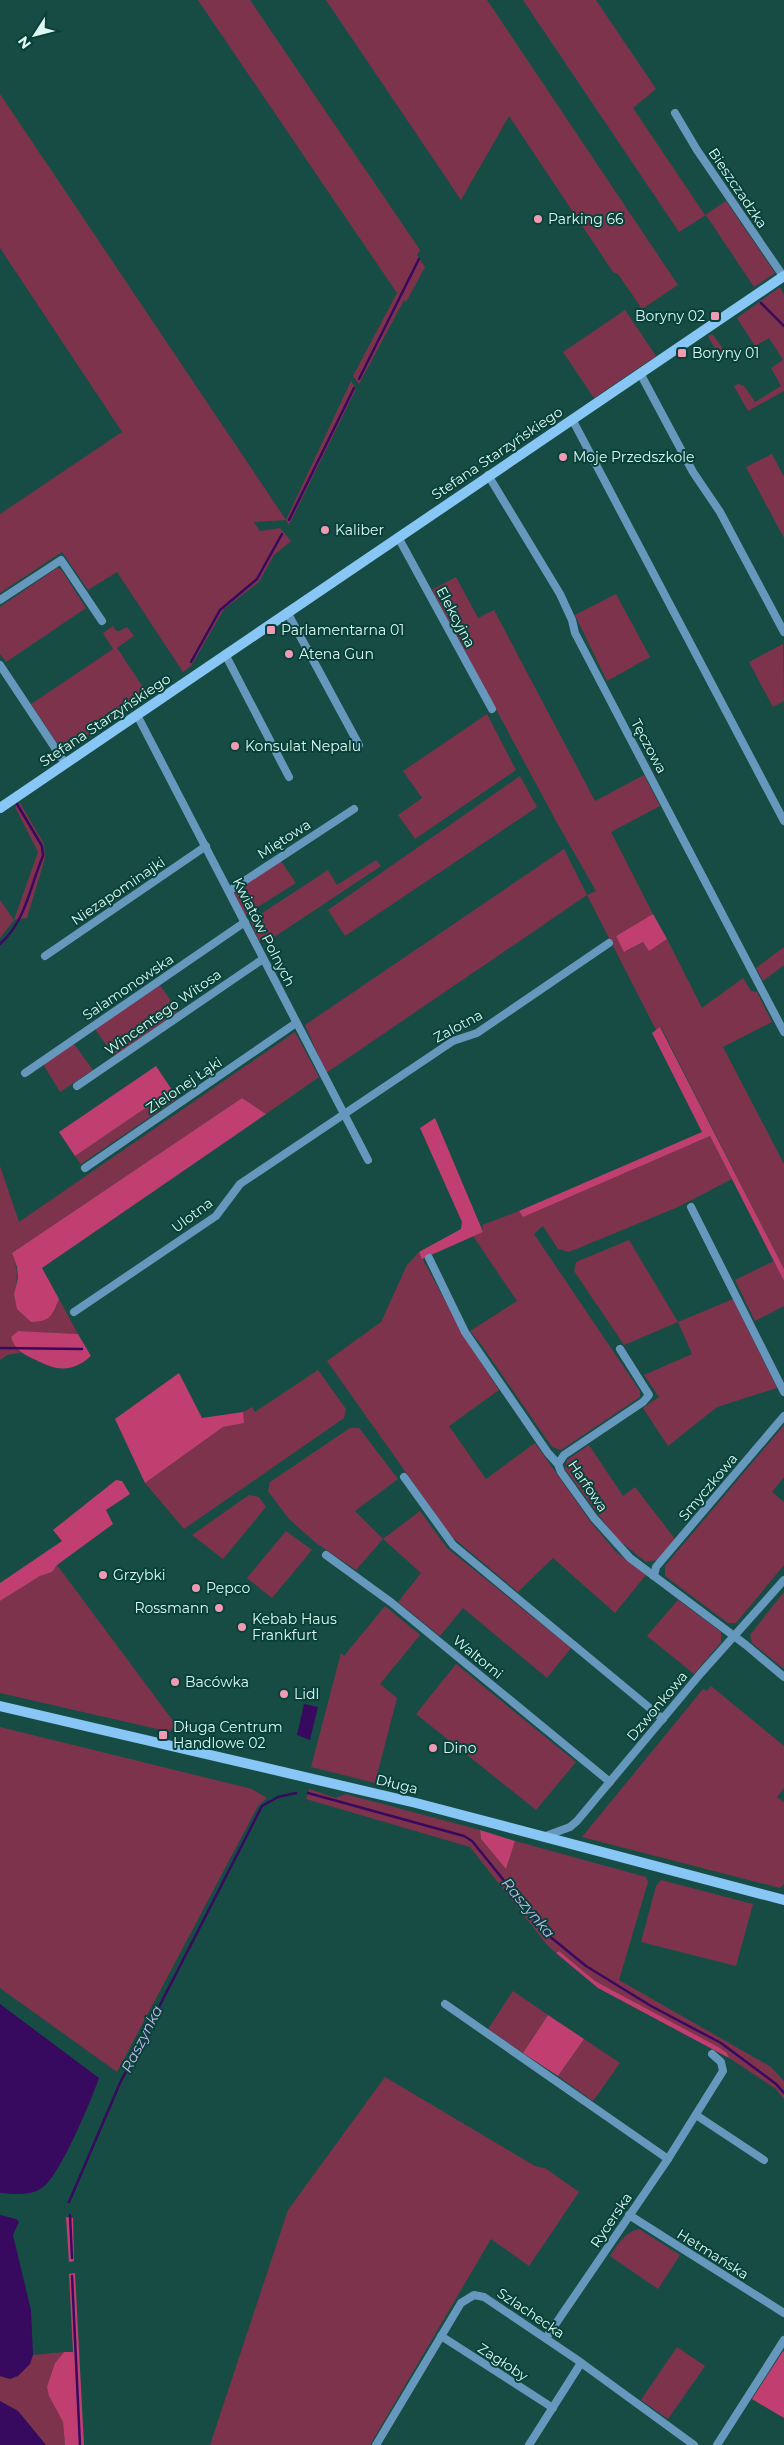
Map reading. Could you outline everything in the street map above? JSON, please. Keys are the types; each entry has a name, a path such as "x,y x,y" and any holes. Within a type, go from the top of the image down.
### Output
{"street":[{"name":"Bieszczadzka","path":"675,113 697,150 784,276"},
{"name":"Stefana Starzyńskiego","path":"0,808 488,474 784,276"},
{"path":"640,374 693,472 720,512 784,632"},
{"path":"572,419 784,821"},
{"name":"Tęczowa","path":"488,474 560,594 572,620 575,633 784,1032"},
{"name":"Elekcyjna","path":"398,537 492,709"},
{"path":"0,600 61,560 102,621"},
{"path":"287,612 358,745"},
{"path":"225,654 289,777"},
{"path":"0,664 65,763"},
{"name":"Kwiatów Polnych","path":"138,715 368,1160"},
{"name":"Miętowa","path":"229,890 354,809"},
{"name":"Niezapominajki","path":"44,956 206,846"},
{"name":"Salamonowska","path":"25,1073 245,922"},
{"name":"Zalotna","path":"344,1113 453,1041 477,1033 609,943"},
{"name":"Wincentego Witosa","path":"77,1086 263,958"},
{"name":"Zielonej Łąki","path":"85,1168 296,1023"},
{"name":"Ulotna","path":"74,1312 216,1216 240,1184 344,1113"},
{"path":"691,1207 784,1392"},
{"name":"Harfowa","path":"429,1258 466,1332 548,1453 558,1464 566,1480 611,1538 630,1558 784,1677"},
{"path":"558,1464 564,1455 643,1402 649,1395 620,1349"},
{"name":"Smyczkowa","path":"654,1576 656,1567 784,1416"},
{"path":"404,1476 453,1545 663,1719"},
{"name":"Waltorni","path":"326,1555 392,1603 610,1782"},
{"name":"Dzwonkowa","path":"543,1837 570,1827 784,1580"},
{"name":"Długa","path":"0,1706 304,1775 784,1900"},
{"path":"445,2004 668,2159"},
{"name":"Rycerska","path":"546,2338 668,2159 723,2071 723,2066 712,2054"},
{"path":"696,2115 764,2160"},
{"name":"Hetmańska","path":"630,2215 784,2312"},
{"name":"Szlachecka","path":"376,2445 461,2303 474,2295 484,2297 546,2338 694,2445"},
{"name":"Zagłoby","path":"441,2336 552,2408"},
{"path":"717,2445 784,2340"},
{"path":"529,2445 581,2363"}],"shaded area":[{"path":"198,0 250,0 420,250 417,255 425,267 406,302 404,300 359,384 353,376 397,293"},
{"path":"326,0 487,0 678,285 642,309 618,274 613,272 509,116 461,200"},
{"path":"523,0 596,0 656,89 633,108 705,215 726,201 775,273 754,287 706,215 679,232"},
{"path":"0,94 286,520 254,522 260,531 280,528 291,541 274,555 259,582 224,609 191,666 183,672 117,572 88,590 62,552 0,593 0,514 122,432 0,248"},
{"path":"780,287 784,295 784,391 748,411 734,386 738,384 744,386 755,402 781,386 771,368 783,360 769,338 755,346 737,318"},
{"path":"625,310 656,356 594,398 563,352"},
{"path":"712,334 725,351 719,356 708,336"},
{"path":"351,381 356,389 289,525 286,520"},
{"path":"772,454 784,477 784,538 746,467"},
{"path":"57,568 61,569 86,608 6,662 0,654 0,607"},
{"path":"456,577 478,618 494,610 595,801 644,775 660,806 611,832 653,914 616,936 625,952 643,942 649,950 667,939 702,1008 743,978 751,991 757,992 772,1022 723,1047 784,1164 784,1269 661,1027 656,1030 587,895 596,891 556,821 432,590"},
{"path":"616,594 650,657 607,681 575,615"},
{"path":"113,626 116,631 127,627 134,636 117,648 148,695 63,752 31,704 113,649 103,633"},
{"path":"783,644 784,701 773,707 749,662"},
{"path":"487,714 516,770 415,839 398,815 422,798 403,771"},
{"path":"520,776 537,807 345,936 328,910"},
{"path":"20,803 44,844 45,858 27,918 14,920 38,852 15,807"},
{"path":"564,849 587,895 326,1073 305,1025"},
{"path":"376,860 381,866 268,941 259,941 250,921 328,870 337,885"},
{"path":"281,861 296,883 245,915 233,891"},
{"path":"0,900 14,920 0,938"},
{"path":"653,914 667,939 649,951 643,942 624,952 616,936"},
{"path":"784,947 784,965 763,981 756,968"},
{"path":"160,985 178,1012 114,1056 95,1029"},
{"path":"660,1027 784,1269 784,1281 710,1136 523,1217 519,1211 702,1132 652,1033"},
{"path":"295,1032 319,1077 266,1114 242,1098 12,1253 17,1274 14,1294 53,1314 59,1299 78,1334 18,1331 11,1337 20,1353 7,1355 0,1360 0,1166 19,1222"},
{"path":"74,1044 93,1070 60,1092 43,1064"},
{"path":"156,1066 172,1090 75,1156 59,1132"},
{"path":"172,1090 178,1098 81,1164 75,1156"},
{"path":"242,1098 266,1114 42,1268 59,1299 47,1319 31,1322 17,1309 14,1294 18,1278 17,1267 12,1253"},
{"path":"435,1118 483,1232 422,1259 419,1252 461,1229 462,1222 420,1128"},
{"path":"710,1136 732,1179 678,1207 569,1252 558,1249 543,1226 534,1234 640,1391 640,1397 561,1450 552,1447 470,1331 517,1301 473,1236 483,1232 482,1225 519,1211 523,1216"},
{"path":"629,1240 678,1322 624,1345 574,1271 576,1262"},
{"path":"419,1252 465,1338 499,1390 449,1426 486,1479 535,1443 590,1521 616,1552 646,1575 615,1613 553,1558 518,1592 451,1536 327,1361 381,1322 407,1265"},
{"path":"774,1261 784,1281 784,1306 755,1321 735,1280"},
{"path":"733,1299 777,1388 717,1407 668,1446 643,1408 659,1397 644,1375 692,1354 678,1322"},
{"path":"18,1331 78,1334 91,1356 84,1362 71,1368 58,1368 44,1364 18,1349 11,1337"},
{"path":"318,1370 346,1409 344,1418 184,1529 145,1483 223,1427 243,1423 243,1412 252,1407 255,1412"},
{"path":"179,1373 202,1418 243,1412 244,1423 223,1427 145,1483 115,1419"},
{"path":"784,1425 784,1477 772,1492 784,1502 784,1565 736,1623 728,1623 665,1576 665,1566"},
{"path":"350,1428 359,1428 398,1479 355,1511 383,1539 356,1570 316,1543 289,1519 268,1491 270,1482"},
{"path":"589,1445 623,1496 635,1487 675,1539 657,1560 646,1562 615,1537 565,1469 567,1460"},
{"path":"116,1480 122,1481 130,1494 106,1510 113,1524 57,1565 52,1572 40,1576 0,1601 0,1583 62,1541 53,1530"},
{"path":"249,1495 259,1497 266,1507 223,1559 192,1535"},
{"path":"420,1511 447,1548 571,1648 547,1678 463,1608 440,1636 398,1602 421,1573 383,1539"},
{"path":"286,1531 312,1550 272,1598 247,1578"},
{"path":"57,1565 179,1729 172,1728 170,1732 0,1693 0,1601 40,1576 52,1572"},
{"path":"784,1592 784,1669 752,1643 750,1635"},
{"path":"678,1600 721,1632 721,1642 694,1674 647,1636"},
{"path":"385,1606 420,1635 380,1684 397,1698 375,1783 311,1767 341,1653 344,1656"},
{"path":"456,1664 576,1762 536,1810 416,1714"},
{"path":"711,1686 784,1746 784,1788 777,1797 784,1802 784,1884 780,1888 582,1837 703,1689 707,1691"},
{"path":"304,1704 318,1707 310,1740 297,1735"},
{"path":"0,1727 252,1789 267,1798 258,1806 117,2072 0,1988"},
{"path":"309,1789 336,1798 345,1794 480,1830 481,1839 506,1869 515,1841 646,1877 648,1882 619,1980 771,2067 784,2081 784,2099 776,2089 729,2058 727,2053 595,1981 559,1951 556,1953 548,1946 470,1847 306,1799"},
{"path":"480,1830 515,1841 506,1869 481,1839"},
{"path":"661,1880 753,1904 736,1966 641,1942 656,1886"},
{"path":"559,1951 595,1981 718,2047 727,2053 729,2058 598,1988 556,1953"},
{"path":"513,1991 548,2015 523,2053 488,2029"},
{"path":"0,2004 99,2078 90,2103 57,2170 42,2188 27,2193 0,2193"},
{"path":"548,2015 584,2039 558,2076 523,2053"},
{"path":"584,2039 620,2063 593,2101 558,2076"},
{"path":"385,2077 535,2166 545,2168 579,2192 529,2266 491,2239 370,2445 210,2445 288,2210"},
{"path":"0,2215 16,2219 19,2222 13,2235 31,2310 33,2355 30,2364 18,2376 10,2379 0,2376"},
{"path":"66,2217 73,2218 74,2261 69,2262"},
{"path":"639,2229 680,2255 658,2289 610,2256 625,2236"},
{"path":"75,2273 84,2445 65,2445 63,2422 49,2396 47,2387 55,2363 64,2352 73,2352 69,2274"},
{"path":"677,2347 705,2366 668,2419 641,2400"},
{"path":"64,2352 55,2363 49,2396 63,2422 65,2445 46,2445 18,2411 0,2401 0,2376 10,2379 25,2369 33,2355"},
{"path":"784,2352 784,2418 752,2399"},
{"path":"0,2401 18,2411 46,2445 0,2445"}],"waterway":[{"path":"359,379 419,259"},
{"path":"761,303 784,326"},
{"path":"289,520 354,388"},
{"path":"191,662 220,610 257,579 282,534"},
{"path":"0,944 9,935 22,914 43,856 42,846 17,804"},
{"path":"0,1348 82,1349"},
{"name":"Raszynka","path":"69,2202 120,2083 262,1806 278,1797 296,1793"},
{"name":"Raszynka","path":"308,1793 464,1836 472,1841 548,1935 586,1966 651,2006 721,2043 776,2084 784,2093"},
{"name":"Raszynka","path":"70,2215 72,2258"},
{"name":"Raszynka","path":"72,2276 80,2445"}],"place":[{"name":"Parking 66","path":"538,219"},
{"name":"Boryny 02","path":"715,316"},
{"name":"Boryny 01","path":"682,353"},
{"name":"Moje Przedszkole","path":"563,457"},
{"name":"Kaliber","path":"325,530"},
{"name":"Parlamentarna 01","path":"271,630"},
{"name":"Atena Gun","path":"289,654"},
{"name":"Konsulat Nepalu","path":"235,746"},
{"name":"Grzybki","path":"103,1575"},
{"name":"Pepco","path":"196,1588"},
{"name":"Rossmann","path":"219,1608"},
{"name":"Kebab Haus Frankfurt","path":"242,1627"},
{"name":"Bacówka","path":"175,1682"},
{"name":"Lidl","path":"284,1694"},
{"name":"Długa Centrum Handlowe 02","path":"163,1735"},
{"name":"Dino","path":"433,1748"}]}
